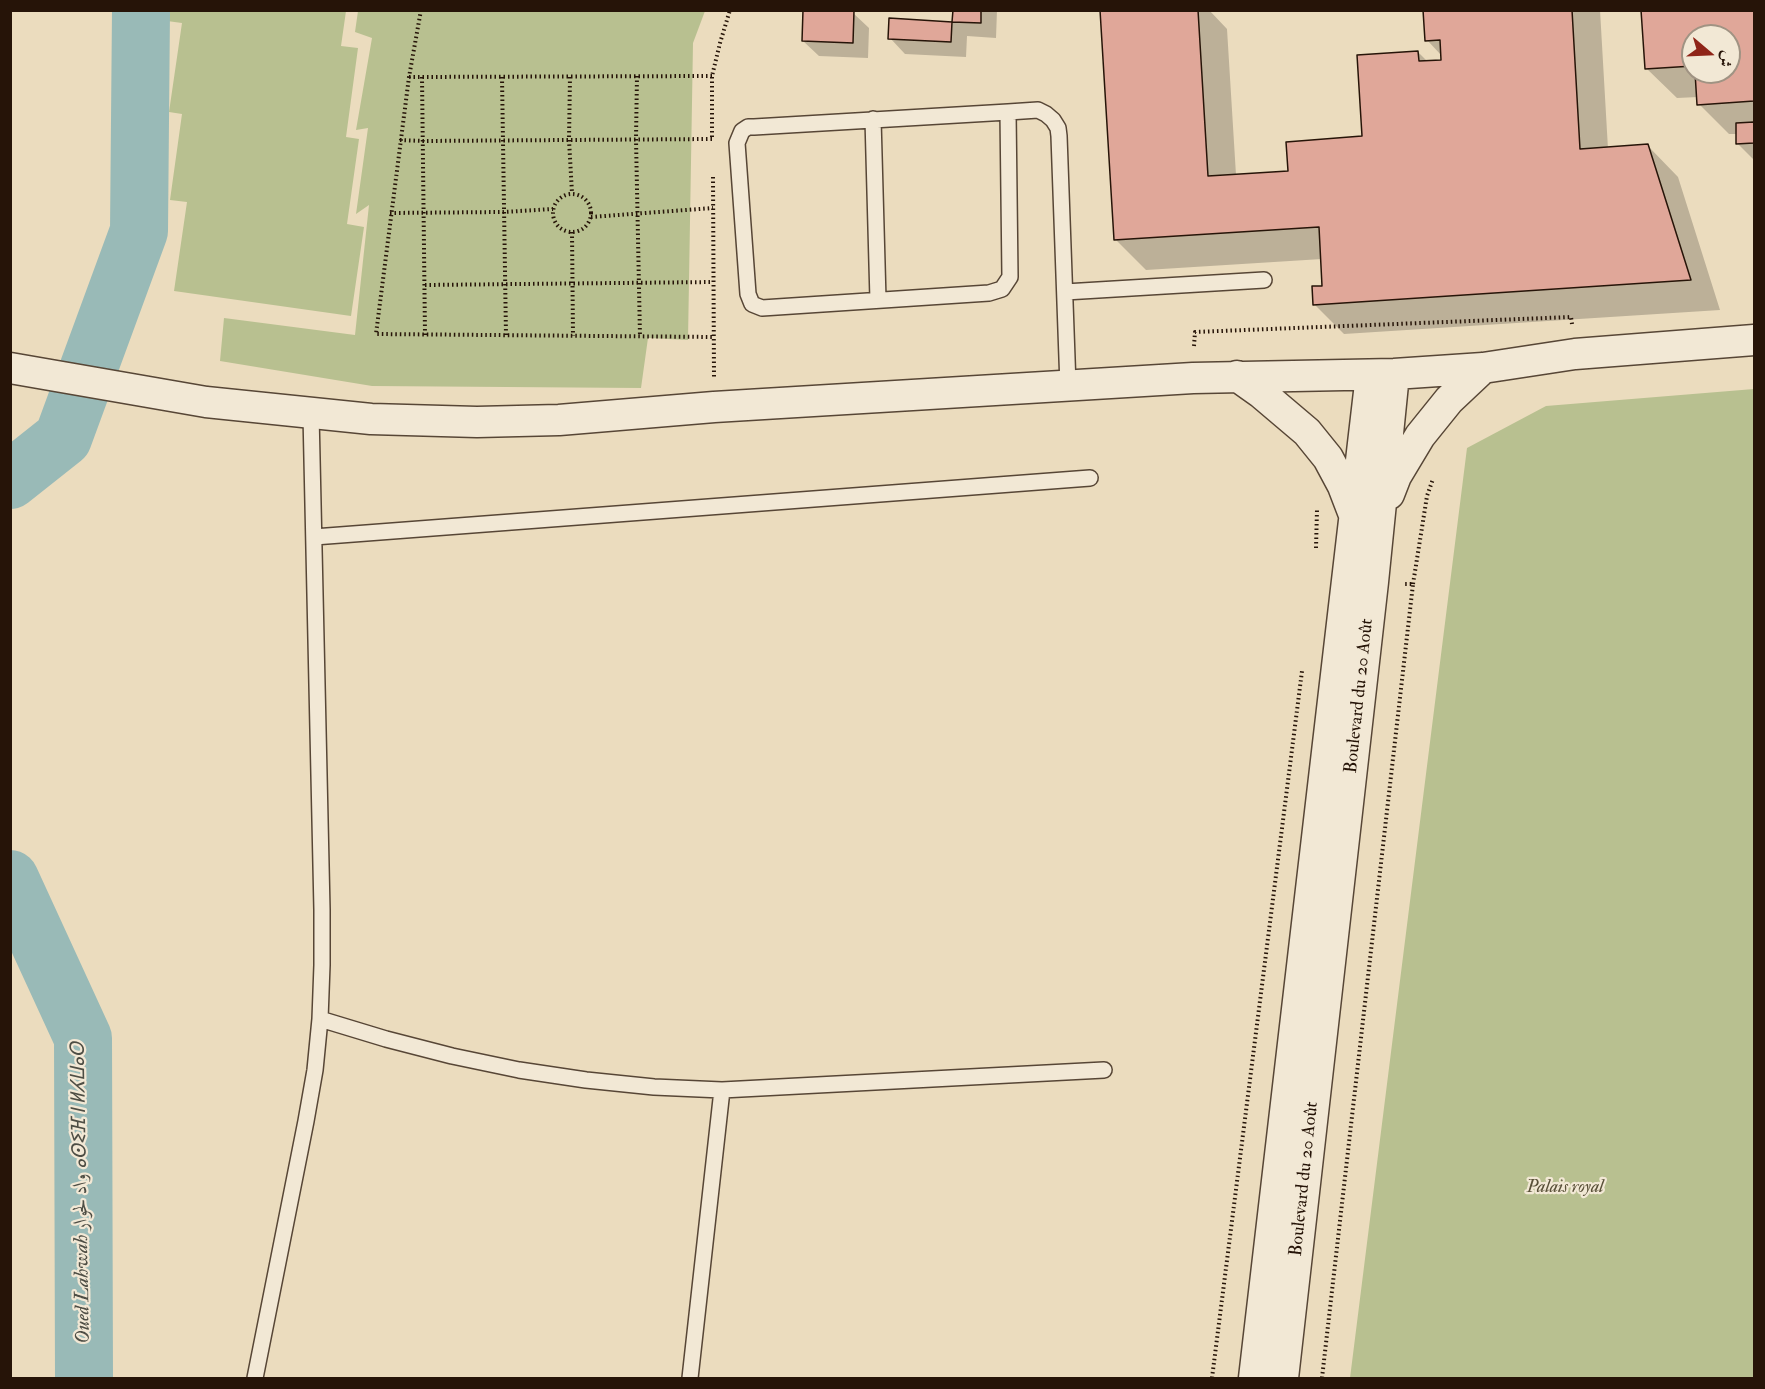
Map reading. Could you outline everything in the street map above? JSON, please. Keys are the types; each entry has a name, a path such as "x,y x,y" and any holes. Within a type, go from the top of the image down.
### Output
{"street":[{"path":"15,369 206,402 371,419 477,422 559,420 714,407 1237,376 1382,375 1483,368 1575,354 1755,340"},
{"path":"1237,376 1307,432 1328,458 1343,486 1367,518 1420,436 1449,400 1483,368"},
{"name":"Boulevard du 20 Août","path":"1254,1378 1367,518 1382,375"},
{"name":"Boulevard du 20 Août","path":"1283,1378 1372,582 1367,518"}],"lane":[{"path":"1008,112 1010,277 1002,289 989,293 762,308 752,304 747,294 737,149 742,131 748,128 873,119 1038,110 1047,114 1058,128 1068,386"},
{"path":"873,119 878,300"},
{"path":"1065,292 1264,280"},
{"path":"255,1378 306,1121 315,1070 320,1019 322,965 311,414"},
{"path":"314,537 1090,478"},
{"path":"320,1019 452,1056 519,1070 654,1087 722,1090 1104,1070"},
{"path":"690,1378 722,1090"}],"path":[{"path":"421,10 400,140 376,334 714,337"},
{"path":"400,140 712,139 712,76 730,10"},
{"path":"570,76 569,140 572,193"},
{"path":"637,76 640,337"},
{"path":"409,77 712,76"},
{"path":"422,77 425,335"},
{"path":"502,77 506,336"},
{"path":"712,174 714,407"},
{"path":"572,193 587,200 591,208 591,217 588,225 572,232 557,225 553,217 553,209 563,195 572,193"},
{"path":"591,217 713,208"},
{"path":"390,213 553,209"},
{"path":"572,232 573,336"},
{"path":"425,285 713,282"},
{"path":"1322,1378 1413,584 1427,496 1435,476"},
{"path":"1372,582 1413,584"},
{"path":"1212,1378 1303,665"}],"green space":[{"path":"168,11 346,11 341,46 358,48 346,137 359,139 347,224 364,227 351,316 174,291 187,202 170,200 182,114 169,112 182,23 167,21"},
{"path":"358,11 705,11 693,43 688,340 648,338 641,388 372,386 220,361 224,318 355,335 369,205 356,214 368,128 356,130 372,38 355,32"},
{"name":"Palais royal","path":"1754,389 1754,1378 1350,1378 1467,448 1546,406"}],"building":[{"path":"803,10 854,11 853,43 802,41"},
{"path":"953,10 981,10 981,23 952,22"},
{"path":"1100,10 1198,10 1208,176 1288,171 1286,142 1362,136 1357,55 1418,51 1419,61 1441,60 1440,40 1425,41 1423,10 1572,10 1580,149 1648,144 1691,280 1313,305 1312,286 1322,286 1319,227 1114,240"},
{"path":"1641,10 1754,10 1754,101 1697,105 1696,84 1741,84 1741,24 1681,24 1681,67 1645,69"},
{"path":"889,18 952,22 951,42 888,39"},
{"path":"1754,122 1754,143 1736,144 1736,123"}],"waterway":[{"name":"Oued Lahwah واد لحوار ⴰⵙⵉⴼ ⵏ ⵍⵃⵡⴰⵔ","path":"10,480 63,438 139,231 141,10"},
{"name":"Oued Lahwah واد لحوار ⴰⵙⵉⴼ ⵏ ⵍⵃⵡⴰⵔ","path":"10,879 83,1038 84,1378"}]}
